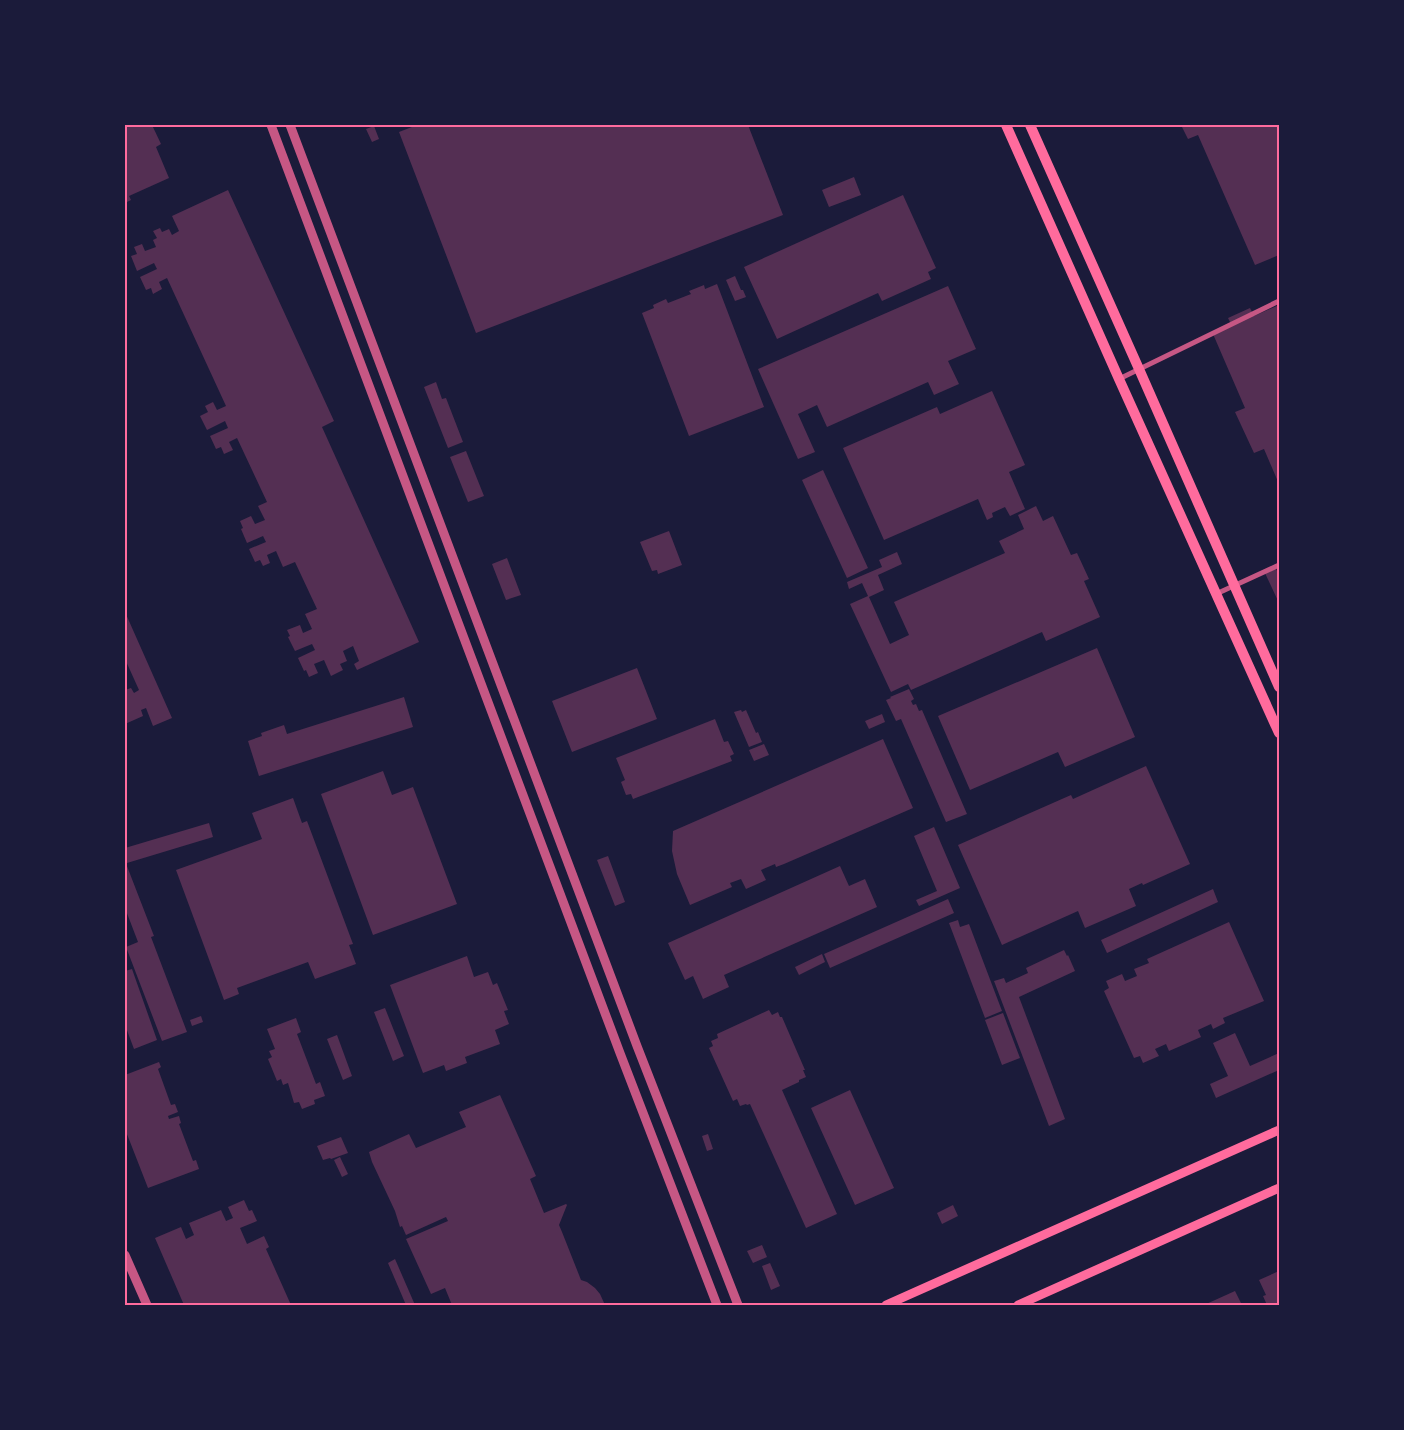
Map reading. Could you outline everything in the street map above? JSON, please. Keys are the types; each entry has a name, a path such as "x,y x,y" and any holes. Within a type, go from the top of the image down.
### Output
{"main road":[{"path":"1006,125 1118,379 1279,733"},
{"path":"1030,125 1279,687"},
{"path":"886,1305 1279,1130"},
{"path":"1018,1305 1279,1188"}],"street":[{"path":"271,125 623,1062 717,1305"},
{"path":"290,125 637,1046 738,1305"},
{"path":"1118,379 1279,301"},
{"path":"1216,594 1279,566"},
{"path":"125,1255 147,1305"}],"building":[{"path":"125,125 152,125 161,144 156,147 169,178 129,196 131,200 125,203"},
{"path":"417,125 748,125 783,215 476,333 399,132"},
{"path":"1187,125 1279,125 1279,255 1255,265 1198,135 1188,139 1182,127"},
{"path":"374,126 379,139 372,142 366,129"},
{"path":"854,177 861,195 829,207 822,190"},
{"path":"228,190 334,421 322,427 419,642 357,670 354,664 359,661 353,646 343,651 347,661 340,664 343,670 331,676 324,660 314,664 318,673 309,677 306,670 304,671 298,658 315,650 312,644 295,651 288,637 290,636 287,630 300,625 303,633 312,629 305,614 317,609 295,562 283,567 276,551 267,555 270,563 263,566 260,560 255,562 249,549 266,542 263,536 247,543 240,521 251,516 255,524 265,520 258,506 267,502 237,438 229,442 233,450 224,454 221,447 216,449 210,436 228,428 225,421 207,430 200,416 208,412 205,406 213,402 217,410 226,406 167,278 159,282 162,289 153,294 151,288 146,290 140,277 157,269 154,263 137,271 131,256 137,254 134,247 142,244 145,251 156,247 153,240 157,238 153,231 160,228 162,232 169,229 172,235 179,231 172,216"},
{"path":"903,195 936,268 928,272 931,279 882,301 878,293 777,339 744,267"},
{"path":"735,276 746,297 735,301 726,280"},
{"path":"717,284 764,407 689,436 642,313 654,308 653,305 666,299 668,303 691,294 689,291 704,285 705,289"},
{"path":"948,286 976,349 948,361 959,384 934,395 928,382 827,427 817,405 798,414 815,452 798,459 758,369"},
{"path":"1279,305 1279,484 1264,449 1254,453 1235,412 1245,408 1213,334 1232,326 1228,318 1250,308 1254,316"},
{"path":"436,382 442,399 446,398 463,442 448,448 424,387"},
{"path":"992,391 1025,465 1009,472 1025,509 1010,516 1005,507 992,513 993,517 987,520 978,499 884,540 843,448 937,407 940,414"},
{"path":"466,451 484,496 468,502 450,457"},
{"path":"823,470 868,568 847,578 802,480"},
{"path":"1036,506 1043,521 1053,516 1071,555 1077,553 1089,579 1084,581 1100,617 1046,641 1042,632 911,690 908,684 891,692 850,604 868,596 862,583 849,589 847,582 882,567 879,560 897,552 902,564 878,575 884,590 869,597 890,644 909,635 894,602 1005,553 999,541 1024,529 1018,515"},
{"path":"669,531 682,565 658,574 657,570 652,571 640,542"},
{"path":"507,558 521,595 506,600 492,564"},
{"path":"1275,566 1279,576 1279,603 1264,571"},
{"path":"125,612 172,718 153,726 146,708 141,710 143,716 125,724 125,690 131,688 134,693 139,690 125,659"},
{"path":"1097,648 1135,737 1065,767 1058,752 970,790 938,716"},
{"path":"637,668 657,719 572,752 552,701"},
{"path":"909,689 914,699 911,701 913,705 916,704 919,711 922,710 967,814 946,822 901,719 896,721 886,700"},
{"path":"404,697 413,727 259,776 248,741 262,736 261,733 284,725 287,734"},
{"path":"741,710 742,712 746,710 762,742 749,747 734,712"},
{"path":"882,714 885,722 869,729 865,721"},
{"path":"715,719 724,742 728,741 734,754 730,756 732,761 633,799 631,794 626,795 621,782 625,780 616,758"},
{"path":"883,739 913,808 784,864 776,867 775,864 761,870 766,880 746,889 741,879 730,883 732,887 690,905 677,874 672,851 673,831"},
{"path":"764,744 769,755 754,761 749,750"},
{"path":"1146,766 1190,864 1143,885 1142,883 1129,889 1136,906 1085,928 1078,911 1002,945 958,845 1071,795 1073,799"},
{"path":"383,771 392,795 413,787 457,904 373,935 321,794"},
{"path":"293,798 302,823 307,821 353,944 349,945 356,964 315,979 308,962 237,988 239,994 224,1000 176,870 262,839 252,813"},
{"path":"209,823 213,837 127,863 125,848"},
{"path":"934,827 960,888 919,906 916,900 937,891 914,836"},
{"path":"608,856 625,902 615,906 597,860"},
{"path":"125,861 154,936 151,937 187,1032 162,1041 126,947 138,942 125,908"},
{"path":"840,866 849,886 865,879 877,907 724,975 729,987 703,999 693,976 685,980 668,943"},
{"path":"1213,889 1218,902 1107,953 1101,940"},
{"path":"948,899 954,913 830,968 824,954"},
{"path":"958,920 960,927 969,924 1002,1011 985,1018 949,923"},
{"path":"1229,922 1264,1001 1223,1018 1225,1023 1213,1029 1211,1024 1198,1030 1201,1037 1169,1051 1166,1044 1155,1049 1159,1056 1143,1063 1140,1056 1134,1058 1104,991 1109,988 1106,981 1122,974 1125,981 1137,976 1134,969 1149,963 1147,959"},
{"path":"1064,950 1075,971 1019,997 1065,1119 1049,1126 994,981 1004,978 1006,983 1028,973 1026,968"},
{"path":"822,954 825,962 799,975 795,967"},
{"path":"467,956 474,977 488,972 493,985 497,983 508,1010 504,1011 509,1024 495,1030 500,1044 465,1057 467,1063 446,1071 444,1065 423,1073 390,985"},
{"path":"132,969 157,1040 134,1049 125,1025 125,971"},
{"path":"385,1008 404,1056 393,1061 374,1012"},
{"path":"769,1010 772,1015 778,1012 780,1017 782,1017 805,1070 803,1070 806,1077 782,1090 837,1214 806,1228 750,1104 740,1106 737,1099 733,1101 709,1048 713,1046 711,1041 718,1038 717,1034"},
{"path":"1003,1013 1020,1058 1002,1065 985,1020"},
{"path":"201,1016 203,1022 192,1026 190,1020"},
{"path":"296,1018 301,1032 297,1034 316,1084 320,1082 325,1096 314,1100 315,1104 302,1109 299,1102 294,1103 288,1083 283,1085 281,1079 277,1081 268,1059 272,1057 269,1051 275,1049 267,1029"},
{"path":"1235,1033 1250,1066 1279,1053 1279,1070 1216,1098 1210,1084 1228,1076 1213,1043"},
{"path":"337,1035 352,1076 343,1080 327,1039"},
{"path":"159,1062 161,1067 158,1069 171,1105 175,1104 178,1112 168,1116 169,1119 179,1116 181,1123 179,1124 193,1161 196,1160 199,1169 148,1188 125,1129 125,1075"},
{"path":"850,1090 894,1188 855,1205 811,1108"},
{"path":"500,1095 536,1176 530,1179 544,1213 567,1205 559,1225 581,1280 595,1288 605,1305 452,1305 445,1288 431,1294 406,1239 448,1221 446,1217 406,1235 402,1226 400,1227 369,1152 409,1134 416,1148 466,1127 459,1112"},
{"path":"708,1134 713,1149 707,1151 702,1136"},
{"path":"341,1137 348,1153 323,1160 317,1146"},
{"path":"340,1157 348,1174 342,1177 334,1160"},
{"path":"244,1200 249,1211 252,1210 257,1221 240,1228 247,1244 264,1236 269,1247 266,1249 291,1305 184,1305 155,1238 181,1227 186,1239 194,1235 189,1223 221,1210 226,1221 233,1218 228,1207"},
{"path":"953,1205 958,1216 942,1224 937,1213"},
{"path":"762,1245 767,1257 753,1263 747,1251"},
{"path":"395,1259 415,1305 406,1305 388,1263"},
{"path":"770,1263 780,1286 771,1290 762,1266"},
{"path":"1279,1271 1279,1305 1267,1305 1263,1296 1266,1295 1259,1280"},
{"path":"1235,1291 1242,1305 1204,1305"}]}
